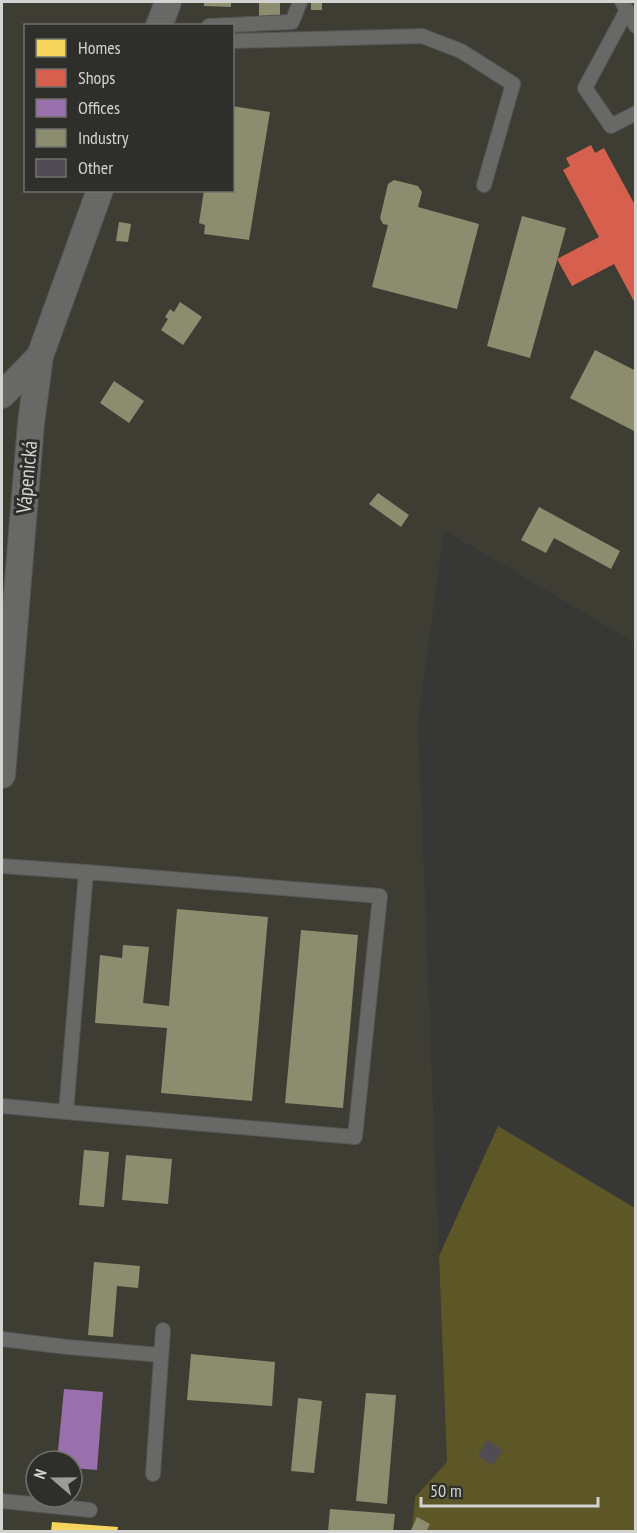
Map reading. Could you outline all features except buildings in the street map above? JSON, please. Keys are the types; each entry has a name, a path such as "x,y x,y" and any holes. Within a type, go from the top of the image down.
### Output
{"street":[{"path":"160,24 168,2"},
{"name":"Vápenická","path":"2,775 31,423 40,356 99,192"},
{"path":"2,395 40,356"}],"lane":[{"path":"234,25 292,22 300,2"},
{"path":"625,6 636,26"},
{"path":"625,6 585,88 611,126 636,113"},
{"path":"234,41 422,36 461,51 513,84 484,185"},
{"path":"2,866 380,896 355,1137 2,1106"},
{"path":"66,1112 86,872"},
{"path":"153,1474 163,1330"},
{"path":"2,1339 161,1355"},
{"path":"2,1501 90,1510"}],"shaded area":[{"path":"2,2 635,2 635,643 444,530 418,721 447,1462 415,1497 412,1531 2,1532"},
{"path":"498,1126 635,1208 635,1531 412,1532 415,1497 447,1462 439,1256"}]}
